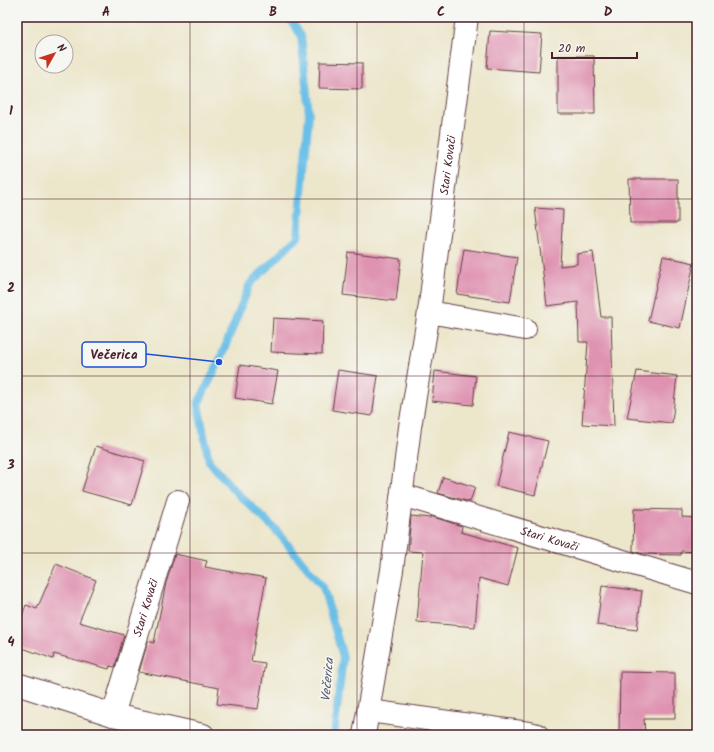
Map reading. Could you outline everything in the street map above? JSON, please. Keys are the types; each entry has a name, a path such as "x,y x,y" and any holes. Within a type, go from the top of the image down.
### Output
{"street":[{"name":"Stari Kovači","path":"364,735 392,570 410,427 429,312 467,17"},
{"path":"429,312 525,329"},
{"name":"Stari Kovači","path":"402,495 697,583"},
{"name":"Stari Kovači","path":"114,715 178,501"},
{"path":"17,684 114,715 203,735"},
{"path":"369,711 529,732 537,735"}],"building":[{"path":"490,31 542,34 539,72 487,68"},
{"path":"558,56 594,56 595,114 558,114"},
{"path":"320,62 362,63 362,89 319,88"},
{"path":"629,179 678,179 678,223 630,223"},
{"path":"535,208 563,210 560,266 577,264 577,254 593,252 601,317 611,317 614,426 582,424 588,342 579,342 578,302 547,306"},
{"path":"464,249 517,257 510,302 457,294"},
{"path":"348,252 401,259 396,301 343,295"},
{"path":"663,256 694,263 680,328 648,321"},
{"path":"273,318 323,321 322,354 271,352"},
{"path":"240,365 278,371 272,404 235,398"},
{"path":"338,370 378,376 372,416 332,410"},
{"path":"435,371 476,376 473,405 432,401"},
{"path":"637,371 677,376 672,423 627,418"},
{"path":"509,432 548,441 535,495 496,486"},
{"path":"96,446 145,461 132,505 82,491"},
{"path":"443,477 475,487 470,502 438,493"},
{"path":"634,509 682,510 682,517 697,518 697,552 681,551 681,555 643,554 633,551"},
{"path":"411,516 430,518 430,516 462,526 461,532 518,548 508,586 479,578 475,627 417,622 423,552 408,551"},
{"path":"175,554 207,561 205,567 266,578 251,661 265,663 258,709 217,704 219,688 139,672 148,641 154,643 166,583"},
{"path":"56,564 96,580 79,622 124,635 115,667 110,666 109,669 54,654 53,659 17,646 17,630 26,605 37,609"},
{"path":"602,586 642,591 637,630 597,625"},
{"path":"620,672 675,673 675,719 644,719 645,735 619,735"}],"waterway":[{"name":"Večerica","path":"288,17 301,35 309,114 298,237 250,284 219,362 198,404 209,461 233,489 276,530 323,587 343,657 334,735"}],"place":[{"name":"Večerica","path":"219,362"}]}
